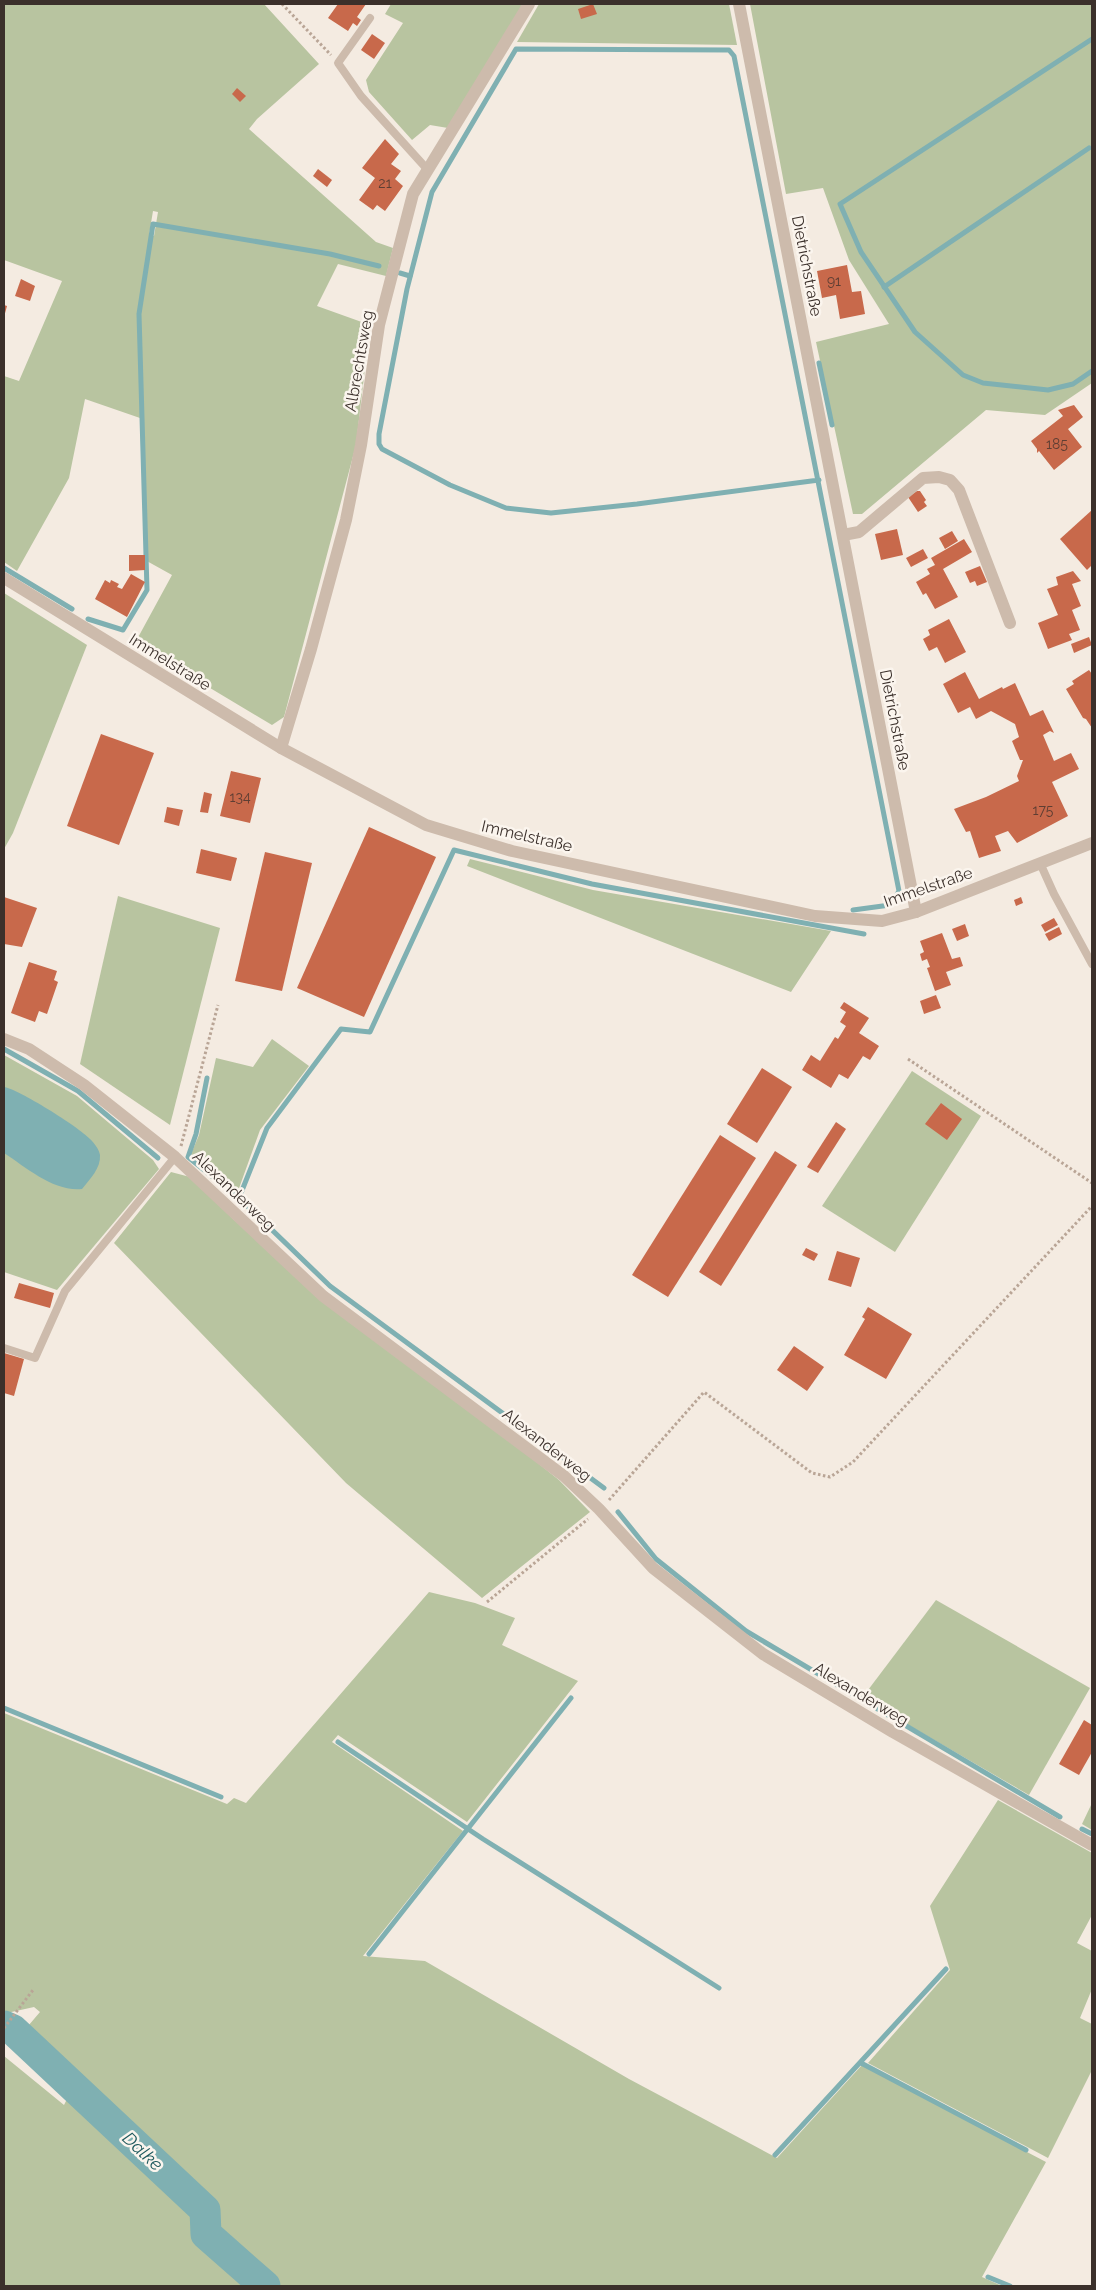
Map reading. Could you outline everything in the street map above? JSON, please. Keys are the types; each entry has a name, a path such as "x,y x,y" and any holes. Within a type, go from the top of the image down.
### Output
{"street":[{"name":"Albrechtsweg","path":"280,748 311,649 346,520 361,445 379,325 412,194 529,4"},
{"name":"Dietrichstraße","path":"739,4 916,912"},
{"path":"843,535 859,532 923,478 939,477 950,480 958,490 1010,623"},
{"name":"Immelstraße","path":"4,578 280,748 426,825 478,842 815,916 882,920 916,912 1092,843"},
{"name":"Alexanderweg","path":"4,1039 29,1049 84,1085 175,1157 323,1296 564,1476 599,1509 654,1568 763,1654 892,1732 1092,1845"}],"lane":[{"path":"370,18 338,63 360,96 427,170"},
{"path":"1040,863 1054,894 1092,964"},
{"path":"4,1348 35,1358 64,1291 175,1157"}],"path":[{"path":"282,4 338,63"},
{"path":"175,1157 184,1140 218,1005"},
{"path":"908,1058 1092,1183"},
{"path":"487,1602 599,1509 704,1392 812,1473 830,1477 854,1462 1092,1206"},
{"path":"4,2028 33,1990"}],"green space":[{"path":"4,4 264,4 319,64 257,119 249,129 376,242 393,248 386,276 338,264 317,306 370,325 356,445 284,717 272,725 135,643 172,575 145,560 140,418 85,399 69,478 17,571 4,562 4,376 19,381 62,281 4,260","holes":["153,211 158,212 154,236 149,235"]},
{"path":"391,4 523,4 448,128 430,125 412,140 369,92 366,80 403,23 385,14"},
{"path":"539,4 729,4 737,45 517,42"},
{"path":"750,4 1092,4 1092,383 1045,415 986,410 862,514 853,514 816,342 889,324 849,260 823,188 786,194"},
{"path":"4,593 87,645 13,833 4,849"},
{"path":"470,859 593,890 831,931 791,992 467,866"},
{"path":"118,896 220,928 170,1125 80,1064"},
{"path":"272,1039 309,1066 260,1130 238,1191 191,1154 199,1135 216,1058 253,1067"},
{"path":"4,1055 77,1096 153,1160 159,1169 57,1290 4,1272"},
{"path":"912,1071 981,1116 895,1252 822,1206"},
{"path":"171,1172 190,1177 234,1220 559,1480 590,1512 482,1598 346,1483 114,1243"},
{"path":"429,1592 475,1603 515,1618 502,1645 578,1681 467,1822 338,1735 332,1742 463,1831 363,1956 425,1961 629,2079 777,2158 862,2065 1046,2162 982,2277 1002,2286 4,2286 4,2056 64,2105 69,2095 11,2046 40,2012 34,2007 7,2013 4,2016 4,1713 227,1804 234,1798 246,1803"},
{"path":"936,1600 1090,1688 1029,1795 862,1698"},
{"path":"998,1800 1092,1853 1092,1915 1077,1943 1092,1951 1092,1989 1080,2018 1092,2024 1092,2070 1048,2158 868,2063 950,1970 930,1906"},
{"path":"1092,1803 1092,1830 1082,1824"}],"water":[{"path":"4,1087 22,1094 48,1109 84,1133 95,1144 100,1155 99,1164 82,1189 61,1187 51,1183 4,1153"}],"building":[{"path":"338,4 366,4 357,17 361,20 357,26 353,23 348,31 328,18"},
{"path":"593,4 597,14 581,19 578,9"},
{"path":"372,34 385,43 374,59 361,50"},
{"path":"237,88 246,96 240,102 232,94"},
{"path":"385,139 399,154 391,164 401,171 395,179 403,186 385,211 377,205 373,210 359,200 375,178 362,168"},
{"path":"318,169 332,180 327,187 313,176"},
{"path":"847,265 852,292 861,291 865,314 840,319 836,295 822,298 817,271"},
{"path":"21,279 35,286 30,301 15,296"},
{"path":"4,305 7,306 4,317"},
{"path":"1074,405 1083,417 1068,429 1082,447 1054,470 1039,451 1037,453 1037,449 1031,441 1063,416 1058,410"},
{"path":"920,491 926,500 924,502 927,506 918,512 908,497"},
{"path":"1092,510 1092,565 1087,570 1060,539"},
{"path":"897,529 903,555 881,560 875,534"},
{"path":"952,531 958,541 945,549 939,538"},
{"path":"964,539 972,552 943,569 958,597 935,609 926,593 923,595 916,582 930,574 927,569 935,565 931,558"},
{"path":"923,549 928,558 911,567 906,558"},
{"path":"129,555 145,555 145,570 129,571"},
{"path":"980,566 987,582 977,586 975,581 970,583 965,572"},
{"path":"1073,571 1081,581 1072,584 1081,606 1072,610 1080,630 1069,634 1072,640 1048,649 1038,623 1058,615 1047,589 1058,585 1056,577"},
{"path":"131,574 145,582 127,617 95,599 105,580 110,583 111,580 119,584 117,587 122,589"},
{"path":"949,619 966,652 945,663 937,647 929,651 923,639 930,635 928,630"},
{"path":"1089,637 1092,645 1074,653 1071,644"},
{"path":"1089,670 1092,674 1092,728 1086,719 1083,718 1066,689 1074,684 1072,681"},
{"path":"965,672 979,699 1002,687 1003,689 1015,683 1030,716 1043,710 1054,733 1050,731 1043,735 1054,761 1071,753 1079,769 1052,782 1068,816 1017,843 1008,831 995,836 1001,851 979,858 970,831 966,832 954,809 986,797 1019,781 1017,776 1023,760 1020,760 1012,741 1019,737 1015,724 991,711 976,719 970,707 958,713 943,684"},
{"path":"101,734 154,753 119,845 67,826"},
{"path":"231,771 261,778 250,823 220,816"},
{"path":"204,792 212,794 208,813 200,812"},
{"path":"167,807 183,810 179,826 164,822"},
{"path":"369,827 436,857 364,1017 297,988"},
{"path":"201,849 237,858 231,881 196,873"},
{"path":"265,852 312,863 282,991 235,981"},
{"path":"4,897 37,908 22,947 4,944"},
{"path":"1021,897 1023,903 1016,906 1014,900"},
{"path":"1054,918 1058,925 1045,932 1041,925"},
{"path":"965,924 969,936 957,941 952,929"},
{"path":"1059,927 1062,934 1049,941 1045,934"},
{"path":"942,933 952,959 960,957 963,966 946,972 951,985 935,991 927,968 930,967 927,959 922,961 920,954 924,952 920,941"},
{"path":"29,962 57,971 54,980 58,982 47,1014 39,1011 35,1022 11,1013"},
{"path":"936,995 941,1008 924,1014 920,1001"},
{"path":"844,1002 869,1018 859,1033 879,1046 870,1060 863,1056 848,1079 839,1074 831,1088 802,1070 811,1055 820,1061 835,1037 838,1039 846,1026 840,1022 846,1012 840,1008"},
{"path":"762,1068 792,1087 757,1143 727,1124"},
{"path":"941,1103 962,1119 947,1140 925,1124"},
{"path":"836,1122 846,1129 818,1173 807,1167"},
{"path":"720,1135 756,1158 668,1297 632,1275"},
{"path":"775,1151 797,1165 721,1286 699,1272"},
{"path":"806,1248 818,1254 814,1261 802,1255"},
{"path":"837,1251 860,1258 851,1287 828,1280"},
{"path":"19,1283 54,1293 50,1308 14,1298"},
{"path":"868,1307 912,1334 886,1379 844,1355 865,1319 862,1317"},
{"path":"794,1346 824,1367 807,1391 777,1370"},
{"path":"4,1353 24,1359 14,1396 4,1393"},
{"path":"1084,1720 1092,1725 1092,1752 1079,1775 1059,1764"}],"waterway":[{"path":"1092,39 840,204 861,252 915,332 963,375 983,383 1048,390 1073,384 1092,371"},
{"path":"819,480 637,504 551,513 506,508 450,485 382,449 379,444 379,434 407,289 432,192 516,49 729,50 734,56 899,891 890,905 853,910"},
{"path":"884,287 1089,148"},
{"path":"88,619 123,630 147,590 139,314 153,224 330,254 379,266"},
{"path":"400,273 410,276"},
{"path":"819,363 832,425"},
{"path":"4,568 72,609"},
{"path":"239,1198 267,1128 341,1029 370,1032 454,850 592,884 864,934"},
{"path":"4,1049 78,1091 158,1158"},
{"path":"207,1078 196,1134 188,1157 239,1198 330,1286 604,1488"},
{"path":"618,1512 656,1559 746,1631 1060,1817"},
{"path":"369,1954 571,1698"},
{"path":"4,1708 221,1797"},
{"path":"338,1742 483,1839 719,1988"},
{"path":"1082,1829 1092,1834"},
{"path":"775,2155 946,1969"},
{"name":"Dalke","path":"4,2026 13,2030 205,2210 206,2234 265,2286"},
{"path":"861,2063 1026,2150"},
{"path":"988,2277 1010,2286"}]}
